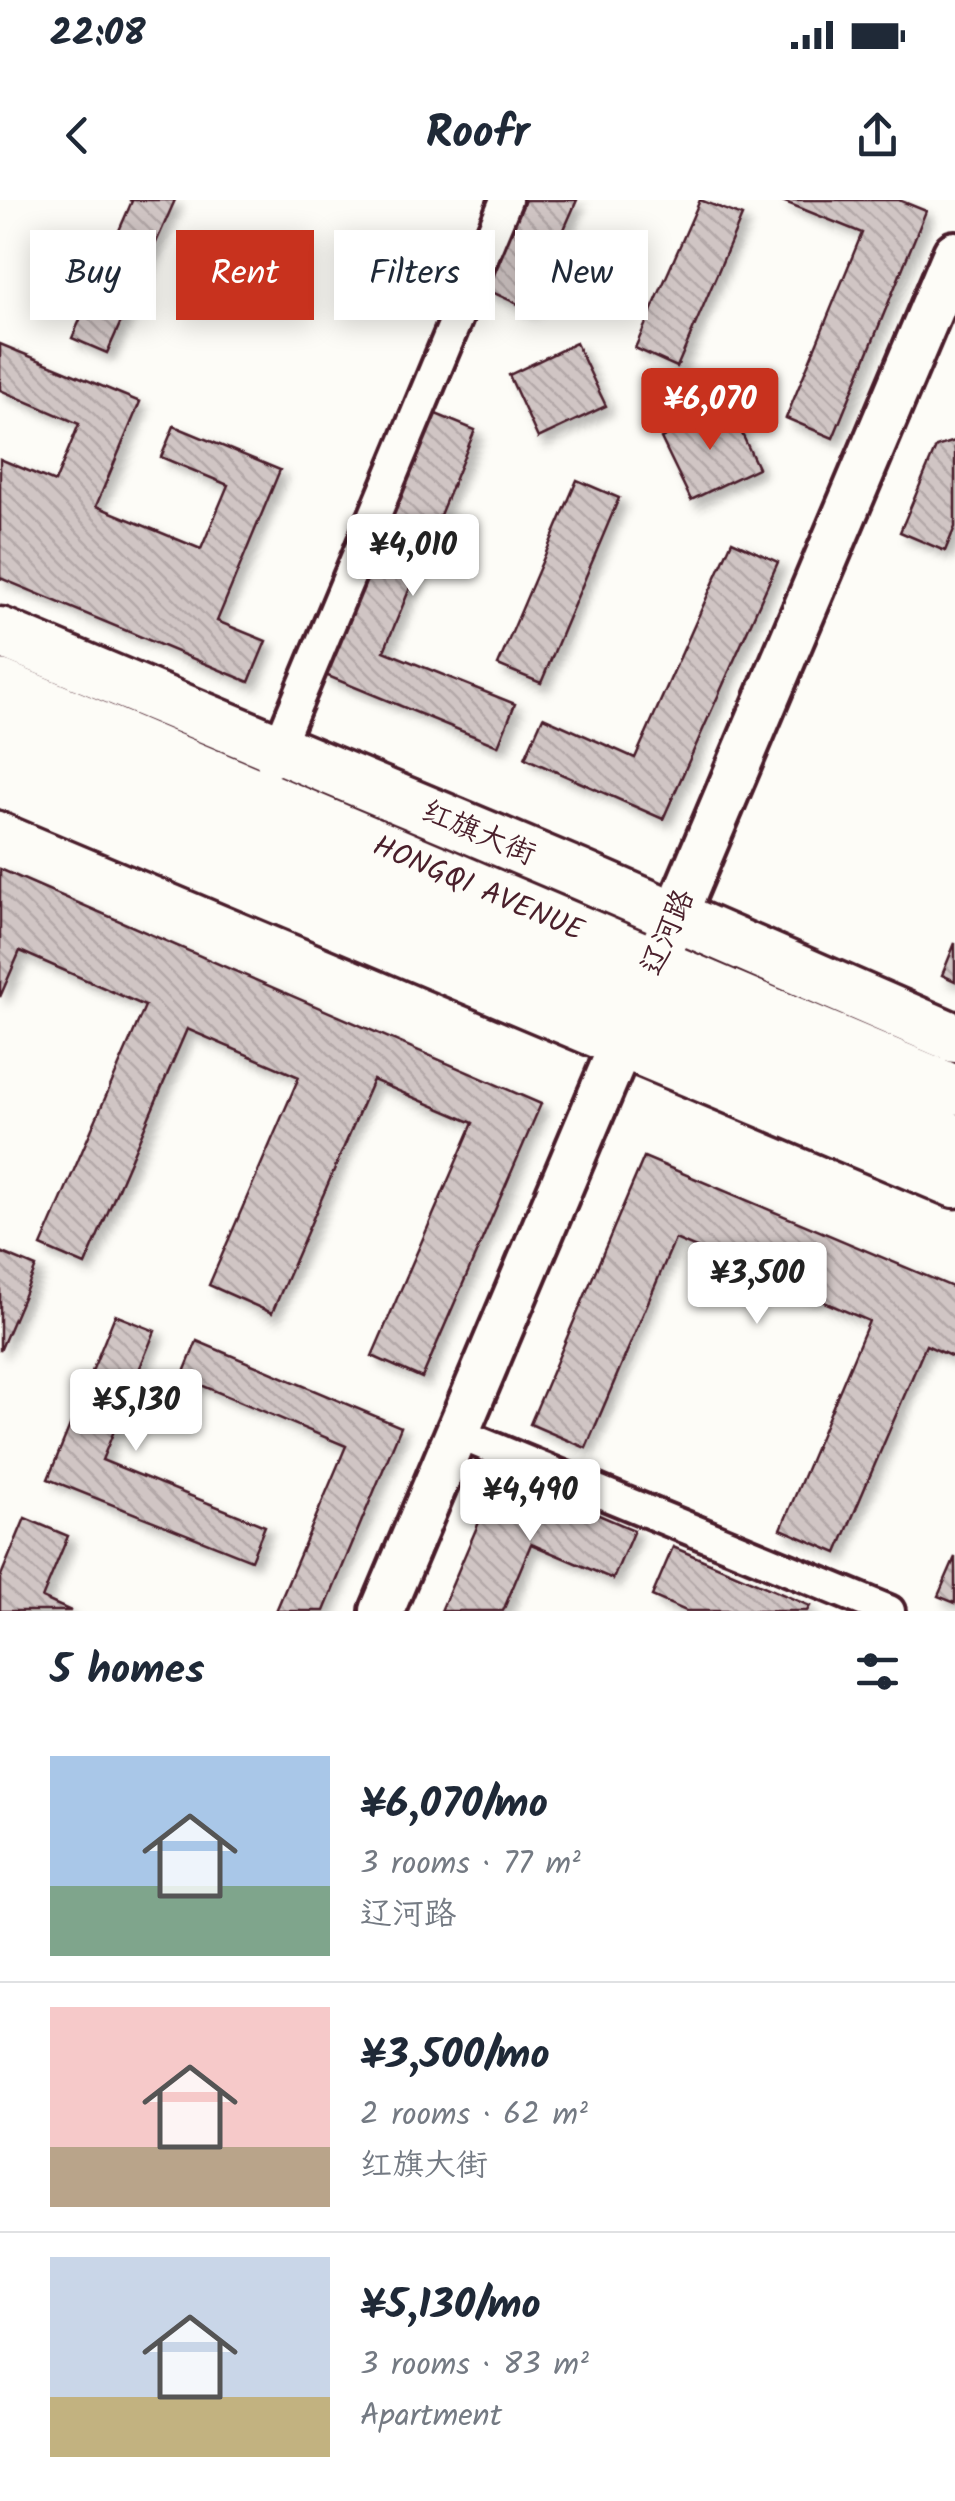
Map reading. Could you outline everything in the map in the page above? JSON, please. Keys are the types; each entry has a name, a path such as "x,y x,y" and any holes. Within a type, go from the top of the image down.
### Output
{"main road":[{"name":"辽河路","path":"683,920 955,253"},
{"name":"辽河路","path":"382,1611 955,301"},
{"name":"红旗大街","path":"0,632 955,1038"},
{"name":"HONGQI AVENUE","path":"0,684 259,792 646,1006 955,1090"},
{"name":"HONGQI AVENUE","path":"0,733 955,1139"},
{"path":"0,782 646,1006 955,1183"},
{"name":"辽河路","path":"404,1611 476,1441 646,1006"}],"street":[{"path":"259,792 506,200"},
{"path":"476,1441 889,1611"}],"building":[{"path":"129,200 175,200 156,243 156,230 119,230 132,201"},
{"path":"525,200 577,200 564,230 515,230 515,303 495,294 495,267"},
{"path":"700,200 742,216 677,367 635,348"},
{"path":"780,200 899,200 926,211 833,438 786,418 862,233"},
{"path":"80,320 122,320 107,353 72,338"},
{"path":"576,343 606,406 538,438 509,375"},
{"path":"0,344 140,402 96,506 201,549 228,485 161,457 174,426 280,470 217,621 266,641 249,682 0,578 0,459 55,482 79,424 0,390"},
{"path":"729,406 758,468 691,500 661,438"},
{"path":"431,412 475,430 384,651 515,704 498,746 323,674"},
{"path":"955,441 955,527 945,551 900,532 936,447"},
{"path":"577,480 619,498 541,683 498,665"},
{"path":"732,541 778,562 663,819 525,758 543,717 635,758"},
{"path":"0,869 541,1104 422,1378 372,1356 473,1123 373,1080 272,1313 209,1285 299,1077 187,1029 85,1265 41,1246 145,1006 20,951 0,997"},
{"path":"955,943 955,981 942,975"},
{"path":"644,1157 955,1288 955,1358 926,1345 837,1553 781,1529 869,1321 675,1239 586,1448 530,1424"},
{"path":"0,1252 36,1267 0,1351"},
{"path":"115,1315 155,1331 102,1460 265,1526 251,1560 48,1479"},
{"path":"197,1341 401,1427 324,1611 276,1611 346,1446 182,1377"},
{"path":"500,1473 634,1530 613,1579 531,1544 503,1611 441,1611"},
{"path":"25,1518 68,1536 42,1598 71,1611 0,1611 0,1578"},
{"path":"673,1547 810,1606 807,1611 686,1611 652,1596"},
{"path":"955,1557 955,1603 938,1596"}]}
